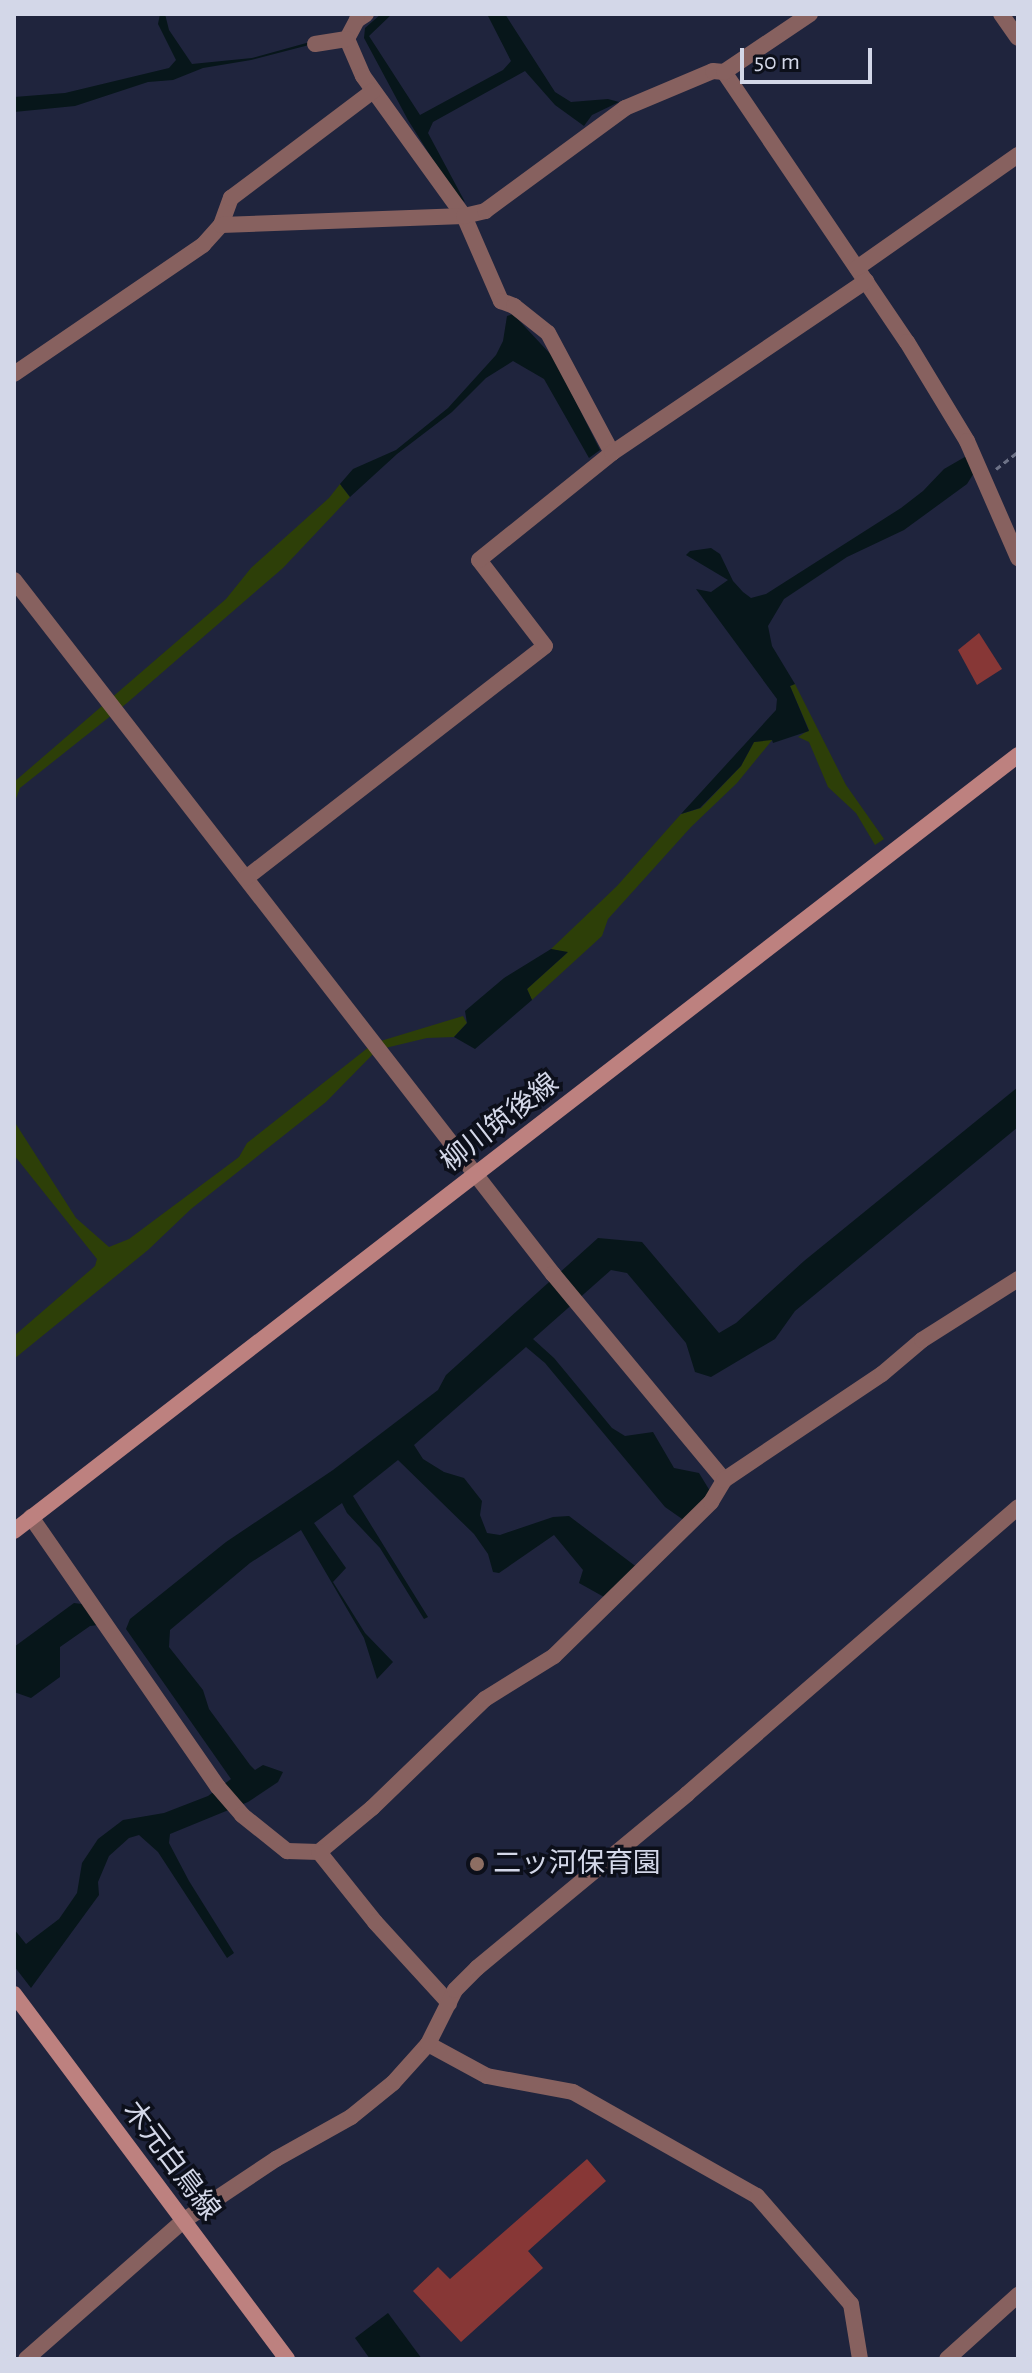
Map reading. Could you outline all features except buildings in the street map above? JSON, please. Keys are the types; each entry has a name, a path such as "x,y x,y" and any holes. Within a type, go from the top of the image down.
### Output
{"main road":[{"name":"柳川筑後線","path":"14,1531 1018,755"},
{"name":"木元白鳥線","path":"14,1994 287,2359"}],"street":[{"path":"221,225 464,216 485,211 625,108 713,71 724,72 810,14"},
{"path":"1001,14 1018,38"},
{"path":"359,16 347,39 358,66 464,216 501,301 514,306 548,333 612,453"},
{"path":"315,44 347,39"},
{"path":"724,72 862,275 967,441 1018,558"},
{"path":"14,374 203,245 221,225 231,198 373,91"},
{"path":"246,878 545,646 479,560 612,453 862,275 1018,155"},
{"path":"14,580 553,1274 724,1480"},
{"path":"31,1517 218,1787 242,1815 287,1851 319,1852 372,1808 485,1699 554,1656 711,1502 724,1480 882,1374 922,1340 1018,1279"},
{"path":"26,2359 183,2221 276,2159 351,2117 393,2083 430,2041 455,1990 477,1968 687,1794 1018,1507"},
{"path":"319,1852 447,2010"},
{"path":"430,2041 487,2076 573,2092 757,2196 851,2304 860,2359"},
{"path":"947,2359 1018,2295"}],"path":[{"path":"981,474 1018,452"}],"green space":[{"path":"340,484 350,497 283,568 127,703 20,788 14,804 14,782 226,599 251,568 329,498"},
{"path":"795,684 846,785 884,839 875,845 856,813 828,787 809,742 798,737 809,730 790,686"},
{"path":"773,739 737,783 691,827 608,919 602,936 532,1000 527,989 567,953 551,949 617,886 681,814 701,808 741,766 754,742"},
{"path":"463,1016 467,1023 454,1037 427,1038 377,1050 326,1102 191,1209 148,1250 14,1359 14,1336 95,1266 97,1259 14,1155 14,1121 76,1218 109,1247 129,1239 239,1157 247,1143 374,1043"}],"shaded area":[{"path":"160,14 165,14 169,30 192,64 252,58 310,42 309,45 251,60 203,68 173,80 148,82 75,106 14,112 14,97 65,93 169,68 176,60 158,24"},
{"path":"381,14 392,14 369,36 420,115 503,70 511,61 487,14 505,14 555,92 571,102 608,99 619,102 592,115 584,126 555,105 525,71 433,122 428,133 465,202 455,195 408,120 364,38 365,28"},
{"path":"513,314 554,358 600,450 589,458 544,379 513,361 486,378 452,412 397,454 350,497 340,484 353,469 396,450 448,408 496,355 503,341 507,316"},
{"path":"970,454 977,468 967,484 904,530 847,557 784,599 768,626 772,646 795,684 790,686 809,731 773,743 772,740 754,742 741,766 700,808 681,814 776,710 777,699 696,589 711,592 728,580 686,555 690,551 711,548 720,554 733,581 743,592 751,598 766,594 901,508 944,469"},
{"path":"551,949 568,952 527,989 532,1000 475,1049 454,1037 467,1023 465,1011 504,978"},
{"path":"1018,1087 1018,1127 795,1311 775,1339 711,1377 695,1372 686,1343 627,1273 611,1270 533,1339 554,1358 612,1428 625,1436 653,1432 674,1468 699,1473 710,1491 685,1521 665,1507 545,1363 526,1347 414,1445 423,1459 444,1472 464,1478 482,1501 480,1515 487,1533 500,1535 553,1517 569,1516 638,1568 604,1597 579,1583 583,1570 554,1535 499,1573 493,1572 488,1554 474,1534 398,1460 353,1496 428,1617 424,1619 380,1548 347,1513 342,1503 314,1523 346,1568 333,1582 365,1633 393,1662 377,1679 364,1638 301,1530 250,1563 170,1630 169,1647 203,1690 209,1709 250,1765 255,1770 263,1765 283,1772 278,1782 248,1802 170,1834 169,1843 189,1881 234,1953 227,1958 158,1852 139,1835 129,1838 109,1856 98,1882 99,1895 31,1988 14,1966 14,1929 26,1944 59,1919 77,1893 82,1863 98,1839 123,1820 164,1813 208,1796 231,1779 126,1629 130,1619 226,1542 333,1470 438,1390 446,1375 598,1238 642,1242 719,1333 736,1323 804,1261"},
{"path":"74,1603 89,1605 98,1625 90,1626 60,1647 60,1677 31,1698 14,1692 14,1647"},
{"path":"388,2313 422,2359 370,2359 355,2338"}],"place":[{"name":"二ッ河保育園","path":"477,1864"}]}
